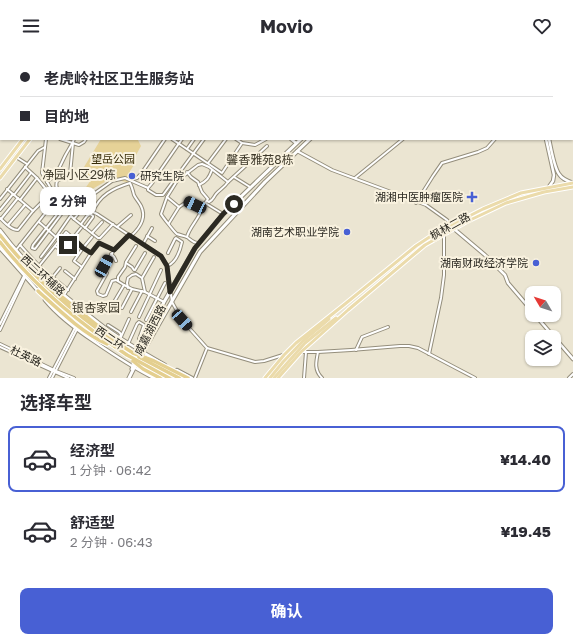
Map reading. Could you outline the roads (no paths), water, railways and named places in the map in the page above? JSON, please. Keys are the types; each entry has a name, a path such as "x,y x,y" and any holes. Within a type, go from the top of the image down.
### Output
{"highway":[{"name":"西二环","path":"0,235 30,270 62,302 97,329 133,353 147,362 179,378"},
{"name":"西二环","path":"0,242 40,287 87,327 126,355 169,378"},
{"path":"51,285 120,344"},
{"path":"38,291 66,316 103,342 117,349"},
{"path":"133,353 149,358 188,378"},
{"path":"126,355 143,369 160,378"}],"main road":[{"path":"0,169 22,140"},
{"path":"0,178 29,140"},
{"name":"咸嘉湖西路","path":"141,352 143,344 164,302 195,248 223,214 300,140"},
{"name":"咸嘉湖西路","path":"129,378 141,352 172,302 200,252 265,182 309,140"},
{"name":"枫林二路","path":"265,378 284,355 307,334 416,246 434,234 484,208 521,193 573,183"},
{"name":"枫林二路","path":"278,378 301,352 419,250 454,228 506,203 544,192 573,187"},
{"name":"枫林二路","path":"326,324 345,304"},
{"name":"枫林二路","path":"326,324 348,310"},
{"path":"270,378 303,341 326,324"},
{"path":"274,378 305,343 326,324"}],"street":[{"path":"46,140 42,174 60,200 65,204 84,208 93,212 161,256 167,266 172,302 182,320 207,348 255,362 284,355"},
{"path":"65,140 80,145 85,140"},
{"path":"74,140 70,174 57,181 56,186 60,192 71,197 88,198 112,181 124,178 148,188 156,195 163,194 203,140"},
{"path":"130,180 137,178 141,174 164,140"},
{"path":"175,140 222,173 242,143"},
{"path":"148,188 181,140"},
{"path":"187,149 193,140"},
{"path":"208,163 225,140"},
{"path":"238,140 242,143 255,145 264,140"},
{"path":"292,140 296,143"},
{"path":"355,178 402,140"},
{"path":"416,202 442,163 487,148 494,140"},
{"path":"546,140 554,175 553,181 548,188"},
{"path":"549,140 557,170 563,178 573,183"},
{"path":"47,182 53,178 58,171 73,143"},
{"path":"206,202 211,201 228,182 267,146"},
{"path":"0,199 38,151 45,147"},
{"path":"297,151 332,170 426,205 447,220 485,255 505,275 508,283 525,303"},
{"path":"16,157 27,164"},
{"path":"199,243 195,243 187,237 176,233 162,216 161,214 167,197 178,180 198,165 202,164 209,167 228,182"},
{"path":"16,250 54,202 54,199 37,178 25,167"},
{"path":"199,185 210,178 212,170"},
{"path":"187,237 208,199 202,192 198,182 191,177 188,172"},
{"path":"0,210 31,173"},
{"path":"141,174 153,181"},
{"path":"234,177 250,188"},
{"path":"37,178 0,219 15,230 18,230 33,211 46,198"},
{"path":"93,212 101,198 106,194 117,187 130,183 143,212 143,217 138,229 114,250 102,271"},
{"path":"8,189 33,211"},
{"path":"167,197 179,207"},
{"path":"169,223 179,207 185,203 188,202 202,210"},
{"path":"206,202 223,214"},
{"path":"8,225 25,205"},
{"path":"62,208 65,208 35,249 32,248 46,228 62,208"},
{"path":"41,258 76,211 78,214 74,219"},
{"path":"81,224 87,216 90,214 93,216 85,228"},
{"path":"117,227 131,214"},
{"path":"71,216 98,238 100,238 113,224"},
{"path":"39,222 56,237"},
{"path":"92,233 102,222"},
{"path":"56,246 63,252 81,228"},
{"path":"143,244 152,228"},
{"name":"西二环辅路","path":"0,230 34,270 51,285"},
{"path":"39,266 66,232 83,248 91,253"},
{"path":"429,354 441,298 444,275 444,234"},
{"path":"147,236 155,241"},
{"path":"82,267 74,261 92,237"},
{"path":"167,266 175,260 182,242 176,238 168,253"},
{"path":"63,295 68,290 99,243 114,250"},
{"path":"20,246 52,278 68,290"},
{"path":"118,281 118,277 136,246"},
{"name":"西二环辅路","path":"0,248 52,308 76,328 120,359 154,378"},
{"path":"134,270 145,253"},
{"path":"111,254 116,260"},
{"path":"131,312 144,291 142,278 154,257"},
{"path":"126,263 142,278"},
{"path":"52,278 60,268"},
{"path":"140,317 160,270"},
{"path":"65,271 75,279"},
{"path":"107,273 98,294 103,296 106,295 112,281 116,280 128,288 144,291 164,302"},
{"path":"128,288 128,278 136,274"},
{"path":"0,324 24,277"},
{"path":"0,330 24,277"},
{"path":"146,320 165,283"},
{"path":"114,302 124,285"},
{"path":"122,308 132,289"},
{"name":"西二环辅路","path":"63,295 120,339 141,352 194,378"},
{"path":"120,339 130,319"},
{"path":"128,344 139,322 144,325 139,338 143,344"},
{"path":"541,322 573,359"},
{"path":"108,325 121,334 120,339"},
{"path":"356,350 362,337 388,327"},
{"path":"49,378 76,328"},
{"name":"杜英路","path":"0,345 68,378"},
{"path":"301,352 409,346 418,348 475,378"},
{"path":"194,378 207,348"},
{"path":"304,378 306,352"},
{"path":"318,352 316,366 318,375 322,378"},
{"path":"52,378 54,371"},
{"name":"杜英路","path":"54,371 74,378"},
{"path":"569,378 573,374"}],"place":[{"name":"研究生院","path":"132,176"},
{"name":"湖湘中医肿瘤医院","path":"472,197"},
{"name":"湖南艺术职业学院","path":"347,232"},
{"name":"湖南财政经济学院","path":"536,263"}],"district":[{"name":"馨香雅苑8栋","path":"260,160"},
{"name":"净园小区29栋","path":"79,175"},
{"name":"银杏家园","path":"96,308"}],"park label":[{"name":"望岳公园","path":"113,159"}]}
